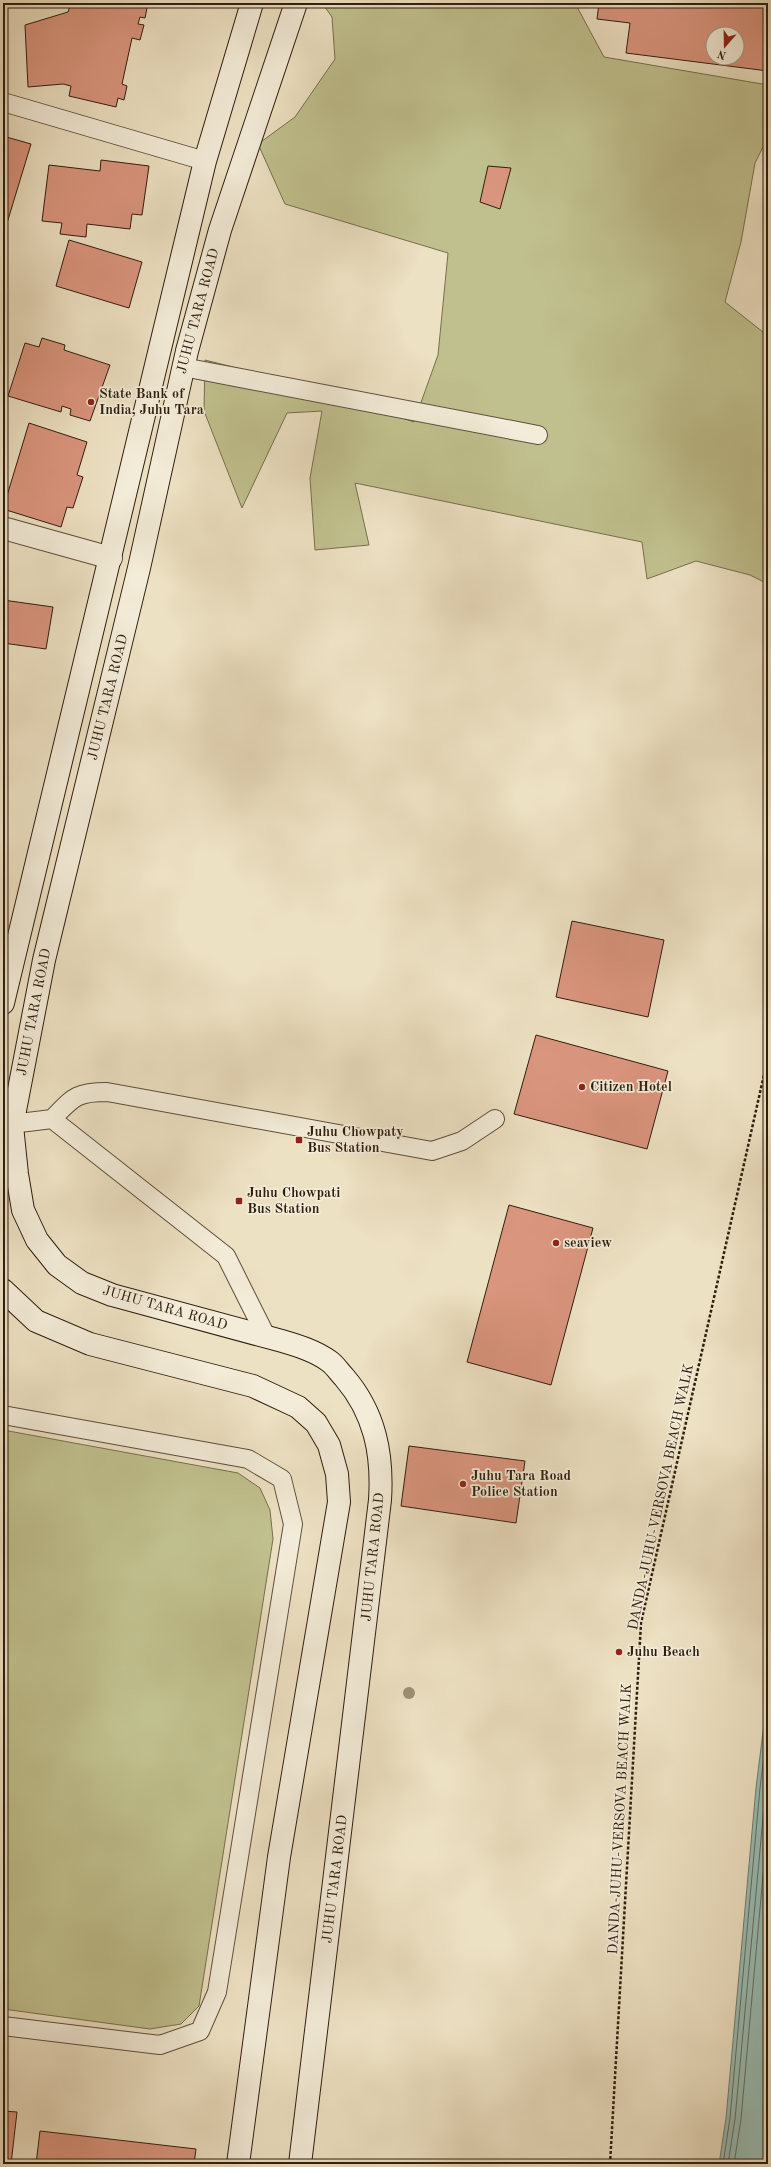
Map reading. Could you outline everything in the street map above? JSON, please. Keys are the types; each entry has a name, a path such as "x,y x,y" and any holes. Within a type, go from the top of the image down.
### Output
{"main road":[{"name":"JUHU TARA ROAD","path":"3,1003 111,558 205,161 252,3"},
{"name":"JUHU TARA ROAD","path":"296,3 220,230 183,367 138,575 44,960 8,1126 23,1210 37,1240 57,1265 82,1283 112,1295 266,1336 310,1350 331,1362 364,1405 376,1438 382,1470 300,2164"},
{"path":"3,528 111,558"},
{"path":"3,1290 36,1322 90,1344 253,1386 298,1407 316,1423 329,1446 337,1474 339,1502 279,1857 238,2164"}],"lane":[{"path":"3,102 205,161"},
{"path":"183,367 538,435"},
{"path":"8,1126 52,1119 74,1096 90,1092 107,1092 432,1150 462,1141 495,1120"},
{"path":"52,1119 226,1256 266,1336"},
{"path":"3,1415 248,1459 282,1479 293,1524 218,1992 200,2031 160,2045 3,2026"}],"path":[{"name":"DANDA-JUHU-VERSOVA BEACH WALK","path":"610,2164 641,1623 768,1057"}],"green space":[{"path":"322,3 577,3 576,5 604,57 768,85 768,137 755,163 741,242 725,302 768,336 768,584 750,575 696,561 647,579 642,542 355,483 369,545 315,550 310,478 322,411 287,413 242,508 204,411 205,360 305,385 414,422 438,355 448,253 285,204 258,144 295,117 335,59 332,17"},
{"path":"3,1430 238,1473 260,1488 270,1510 273,1539 199,2006 181,2024 150,2029 3,2009"}],"water":[{"path":"768,1692 768,2164 719,2164 726,2118 756,1788"}],"building":[{"path":"71,3 148,3 145,18 140,17 138,24 144,25 140,40 132,38 122,84 127,86 124,100 118,98 116,107 69,96 71,86 63,84 28,87 25,25 68,12"},
{"path":"599,3 768,3 768,71 729,66 745,66 745,26 705,26 705,63 626,53 630,23 597,19"},
{"path":"3,136 31,144 4,233 3,233"},
{"path":"101,160 149,166 142,215 132,214 130,229 87,224 86,237 60,234 62,223 42,221 49,165 100,171"},
{"path":"488,166 511,168 500,209 480,202"},
{"path":"69,240 142,262 129,308 56,286"},
{"path":"42,338 65,345 64,350 110,365 90,421 70,415 71,409 62,406 61,412 8,396 25,343 39,347"},
{"path":"29,423 87,442 77,475 83,477 73,508 67,507 61,527 3,509"},
{"path":"3,600 53,607 46,649 3,643"},
{"path":"572,921 664,940 648,1017 556,997"},
{"path":"536,1035 668,1071 647,1149 514,1114"},
{"path":"509,1205 593,1228 551,1385 467,1362"},
{"name":"Juhu Tara Road Police Station","path":"409,1446 525,1461 516,1523 401,1506"},
{"path":"3,2111 17,2112 11,2164 3,2164"},
{"path":"40,2131 196,2149 194,2164 36,2164"}],"place":[{"name":"State Bank of India, Juhu Tara","path":"91,402"},
{"name":"Citizen Hotel","path":"582,1087"},
{"name":"Juhu Chowpaty Bus Station","path":"299,1140"},
{"name":"Juhu Chowpati Bus Station","path":"239,1201"},
{"name":"seaview","path":"556,1243"},
{"name":"Juhu Tara Road Police Station","path":"463,1484"},
{"name":"Juhu Beach","path":"619,1652"}]}
